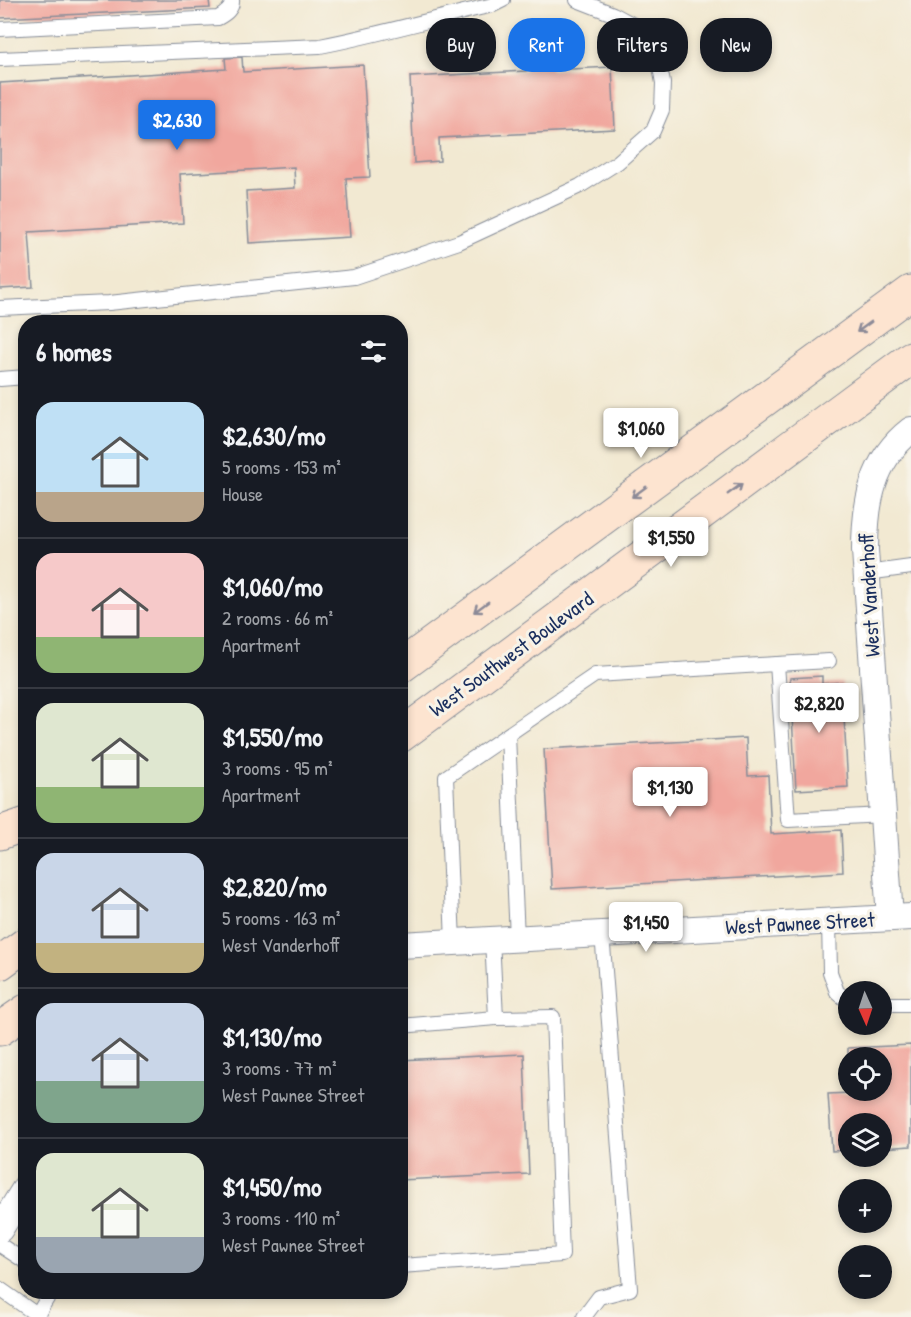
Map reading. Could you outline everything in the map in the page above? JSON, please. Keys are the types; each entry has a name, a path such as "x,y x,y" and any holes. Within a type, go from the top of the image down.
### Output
{"main road":[{"path":"408,661 911,292"},
{"name":"West Southwest Boulevard","path":"408,730 911,358"},
{"path":"408,652 449,631"},
{"path":"0,833 18,827"},
{"path":"0,963 18,950"},
{"path":"0,1029 18,1017"}],"street":[{"name":"West Vanderhoff","path":"900,918 883,815 867,573 866,523 880,463 891,447 911,430"},
{"name":"West Pawnee Street","path":"408,945 900,918"},
{"path":"0,1230 18,1200"}],"lane":[{"path":"0,29 218,18 227,13 232,0"},
{"path":"0,59 320,46 370,37 421,21 493,5 503,0"},
{"path":"0,308 109,303 354,277 459,242 580,186 618,162 653,131 662,110 663,83 657,52 640,29 613,14 577,0"},
{"path":"0,379 18,378"},
{"path":"867,573 911,567"},
{"path":"453,942 446,777 595,675 829,661"},
{"path":"777,664 788,820 883,815"},
{"path":"508,735 518,938"},
{"path":"829,921 830,972 838,993"},
{"path":"584,1317 599,1297 630,1289 602,933"},
{"path":"492,939 496,1018"},
{"path":"892,1004 911,1004"},
{"path":"408,1025 496,1018 553,1017 562,1256 408,1266"},
{"path":"0,1245 18,1257"},
{"path":"0,1289 36,1316 47,1299"}],"building":[{"path":"0,0 209,0 210,8 0,18"},
{"path":"242,57 243,72 363,65 370,177 346,178 350,237 249,243 246,191 295,188 294,167 180,174 183,223 29,232 33,287 0,289 0,83 226,69 225,58"},
{"path":"585,68 597,68 597,72 612,72 615,129 439,138 440,161 414,163 410,77 508,72 585,72"},
{"path":"822,676 822,684 842,682 848,787 796,790 790,678"},
{"path":"746,738 748,776 768,775 771,834 841,830 843,872 552,889 544,749"},
{"path":"911,1045 911,1146 892,1147 892,1113 838,1113 838,1151 832,1151 828,1094 838,1094 838,1101 892,1101 892,1047 869,1047"},
{"path":"524,1054 529,1174 408,1180 408,1060"}]}
